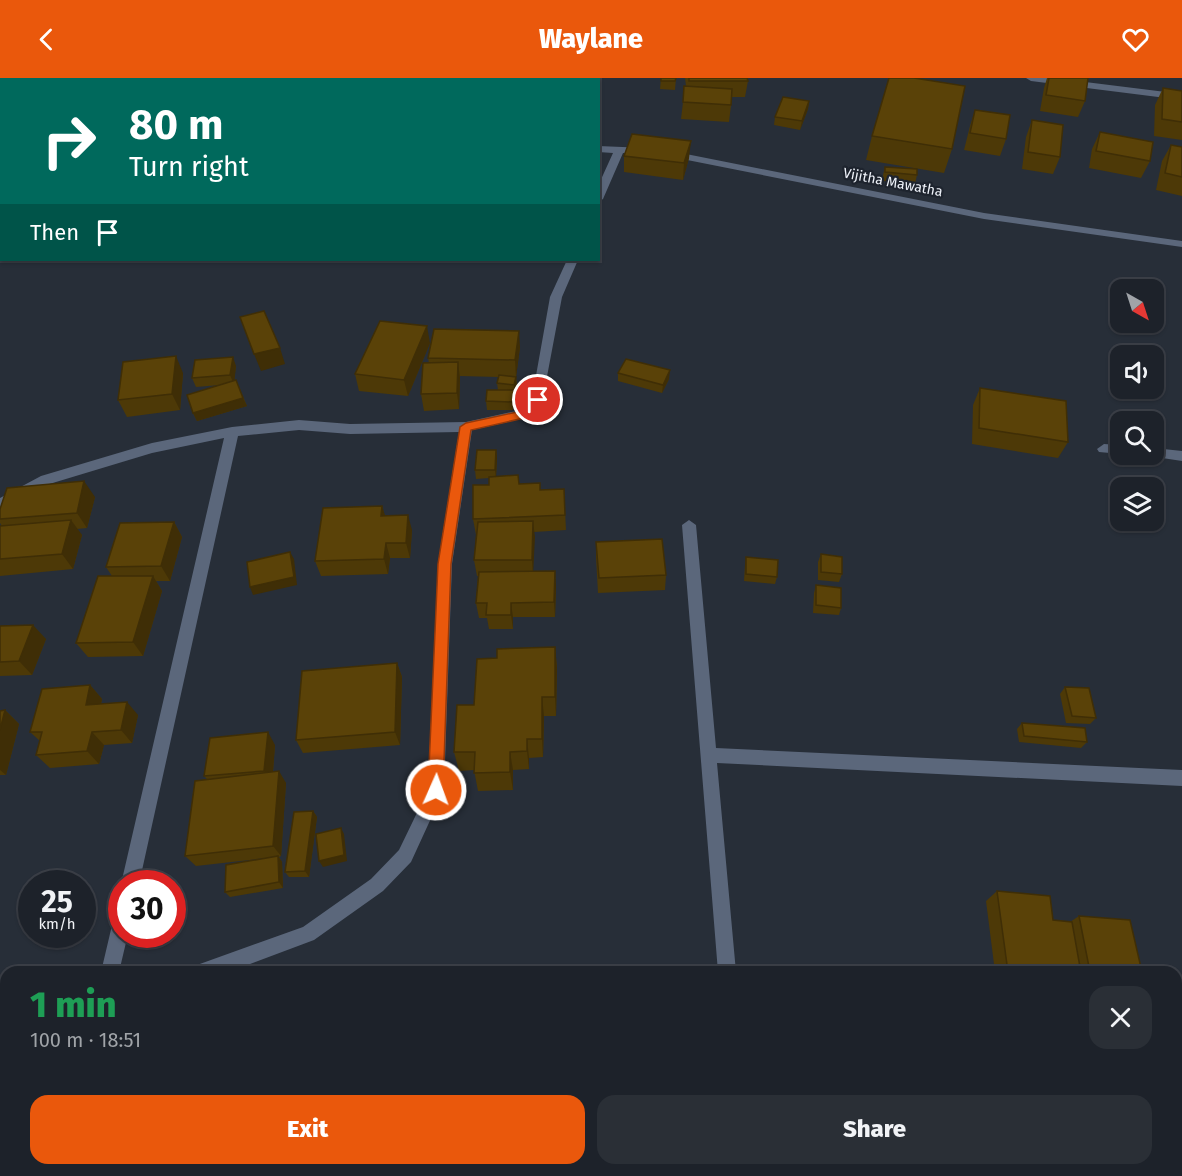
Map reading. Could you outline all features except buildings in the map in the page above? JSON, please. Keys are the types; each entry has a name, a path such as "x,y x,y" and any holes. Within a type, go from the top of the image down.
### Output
{"street":[{"path":"1031,78 1182,97"},
{"name":"Vijitha Mawatha","path":"600,149 659,152 984,216 1182,244"},
{"path":"600,194 620,149"},
{"path":"0,504 41,481 152,448 232,432 298,425 350,429 466,427 520,415 538,400 556,297 572,261"},
{"path":"220,966 308,934 377,885 405,856 436,790 445,564 466,427"},
{"path":"133,870 232,432"},
{"path":"1104,449 1110,449"},
{"path":"1164,454 1182,456"},
{"path":"689,525 726,966"},
{"path":"708,755 1182,778"},
{"path":"111,966 116,948"}],"route":[{"path":"436,790 445,564 466,427 520,415 538,400"}]}
